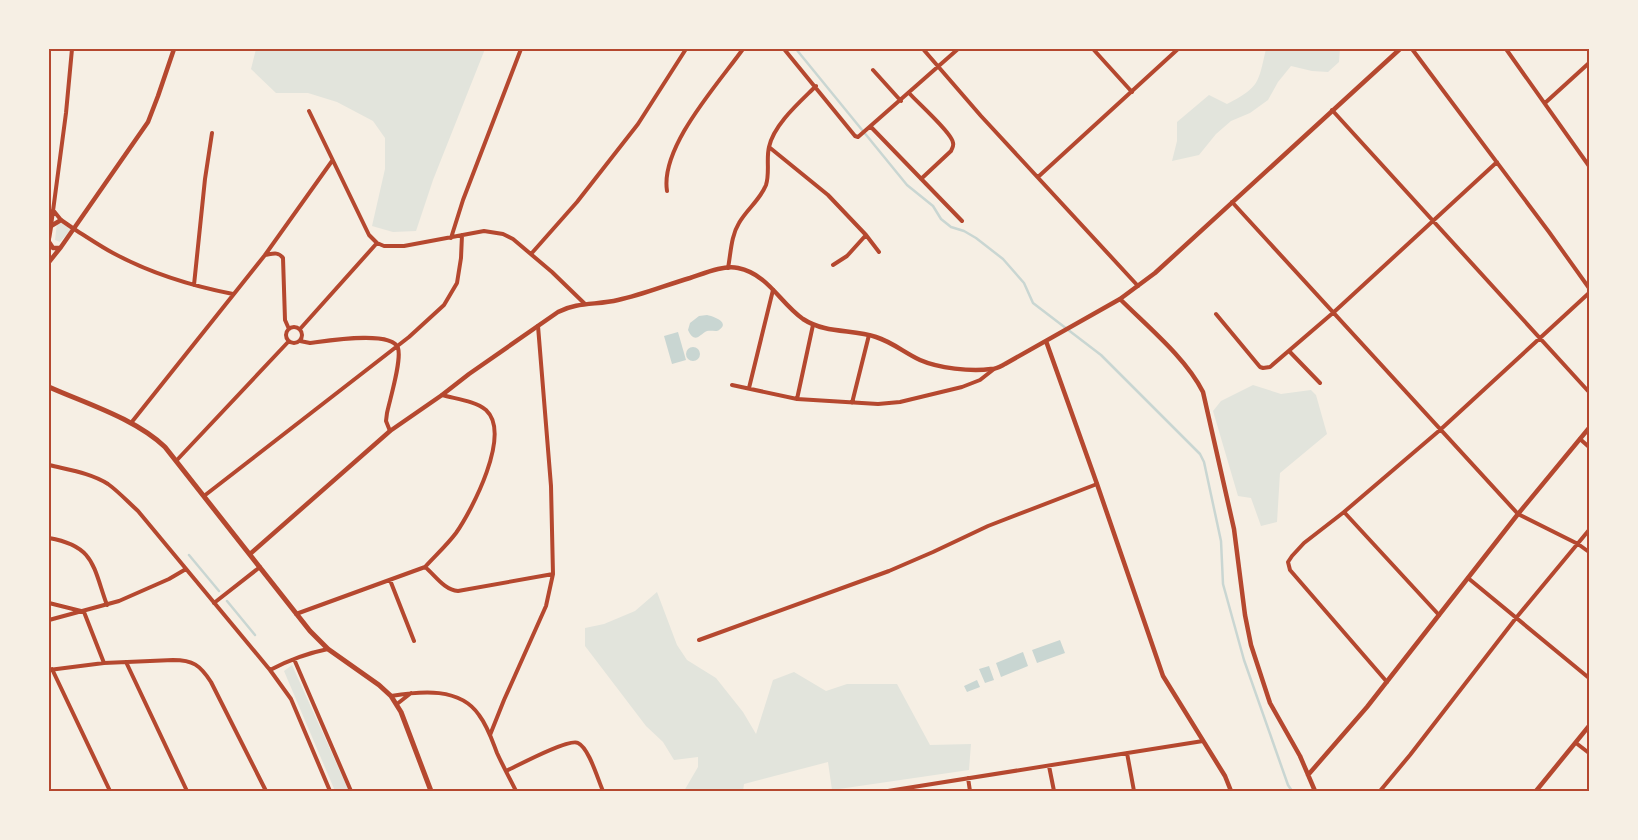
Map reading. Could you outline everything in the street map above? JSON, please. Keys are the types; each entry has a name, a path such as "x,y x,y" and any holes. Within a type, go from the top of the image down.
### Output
{"main road":[{"path":"49,387 131,423 157,440 177,460 296,614 328,649 379,685 391,696 397,704 431,791"}],"street":[{"path":"49,238 66,113 72,49"},
{"path":"49,262 144,128 156,103 174,49"},
{"path":"450,238 521,49"},
{"path":"531,254 576,202 638,124 686,49"},
{"path":"667,191 666,182 669,165 683,133 743,49"},
{"path":"784,49 858,137 958,49"},
{"path":"923,49 1138,286"},
{"path":"1093,49 1132,92"},
{"path":"1038,177 1178,49"},
{"path":"732,385 797,399 878,404 900,402 973,384 994,369 1071,327 1138,286 1172,258 1400,49"},
{"path":"1412,49 1589,288"},
{"path":"1506,49 1589,166"},
{"path":"1545,102 1589,63"},
{"path":"873,70 901,101"},
{"path":"728,268 735,230 761,195 768,178 769,147 776,131 784,119 816,86"},
{"path":"909,93 946,132 954,145 951,151 921,179"},
{"path":"1332,110 1589,392"},
{"path":"308,111 369,235 377,243 384,246 404,246 484,231 503,234 531,254 586,304"},
{"path":"869,128 962,220"},
{"path":"194,285 205,179 212,133"},
{"path":"769,147 828,195 866,235 879,252"},
{"path":"131,423 265,255 332,160"},
{"path":"1216,314 1260,367 1270,367 1334,312 1497,162"},
{"path":"1232,202 1518,514 1578,544 1589,552"},
{"path":"53,210 61,220 127,260 194,285 233,294"},
{"path":"51,226 61,220"},
{"path":"204,496 397,346 444,305 457,284 462,235"},
{"path":"833,265 846,256 866,235"},
{"path":"49,242 53,248 61,247"},
{"path":"300,329 377,243"},
{"path":"265,255 276,253 283,258 285,320 289,329 286,336 289,341 294,343 300,341 310,343 376,338 388,339 397,346 399,358 386,421 390,431"},
{"path":"250,554 390,431 442,395 468,374 566,308 616,301 728,268 745,270 756,275 794,312 813,325 837,331 869,335 883,340 927,363 965,369 994,369"},
{"path":"749,388 773,290"},
{"path":"1388,682 1290,570 1288,562 1304,543 1344,512 1440,430 1589,292"},
{"path":"1120,298 1186,365 1196,378 1203,392 1234,529 1245,615 1251,645 1270,704 1300,756 1315,791"},
{"path":"797,399 813,325"},
{"path":"490,735 546,606 553,574 551,486 538,326"},
{"path":"289,329 293,327 300,329"},
{"path":"300,329 302,335 300,341"},
{"path":"852,403 869,335"},
{"path":"1048,339 1163,676 1225,776 1232,791"},
{"path":"177,460 289,341"},
{"path":"1289,352 1320,383"},
{"path":"296,614 425,567 456,534 478,495 493,455 495,436 493,420 485,410 473,403 442,395"},
{"path":"1308,775 1388,682 1518,514 1589,428"},
{"path":"1580,439 1589,447"},
{"path":"49,465 86,475 108,484 138,511 270,670 291,699 330,791"},
{"path":"699,640 889,571 988,526 1097,484"},
{"path":"1344,512 1439,615"},
{"path":"1380,791 1516,618 1589,530"},
{"path":"49,538 65,541 77,547 90,559 98,576 107,605"},
{"path":"214,602 260,567"},
{"path":"425,567 446,587 458,591 553,574"},
{"path":"49,620 107,605 169,579 186,569"},
{"path":"1468,578 1589,678"},
{"path":"390,580 414,642"},
{"path":"49,603 84,612"},
{"path":"84,612 104,663"},
{"path":"270,670 294,659 328,649"},
{"path":"294,659 351,791"},
{"path":"110,791 50,669 104,663 183,660 197,664 211,682 266,791"},
{"path":"126,662 186,791"},
{"path":"397,704 413,692"},
{"path":"391,696 413,692 432,692 448,694 468,704 480,716 516,791"},
{"path":"1536,791 1589,726"},
{"path":"890,791 1203,741"},
{"path":"506,771 546,752 572,742 578,743 587,752 603,791"},
{"path":"1576,742 1589,753"},
{"path":"1127,753 1134,791"},
{"path":"1049,766 1054,791"},
{"path":"968,778 970,791"}],"shaded area":[{"path":"256,49 485,49 433,180 416,231 393,232 372,226 385,169 385,138 373,121 337,102 308,93 276,93 251,69"},
{"path":"1266,49 1340,49 1339,62 1328,72 1312,71 1291,66 1278,82 1268,100 1250,113 1231,121 1216,134 1199,155 1172,161 1177,141 1177,122 1209,95 1227,104 1246,93 1252,88 1259,77"},
{"path":"60,222 70,231 60,242 55,240 57,223"},
{"path":"707,315 722,322 722,327 718,331 707,331 698,337 693,337 688,330 690,323 699,316"},
{"path":"678,332 686,360 672,364 664,336"},
{"path":"690,347 696,347 700,354 696,361 690,361 686,357 686,351"},
{"path":"1253,385 1281,394 1311,390 1316,395 1327,434 1280,473 1277,522 1261,526 1251,498 1238,496 1213,411 1221,401"},
{"path":"657,592 677,645 687,660 716,678 743,712 756,734 773,680 794,672 826,691 847,684 897,684 930,745 971,744 969,770 832,790 828,762 744,784 743,791 684,791 698,767 698,757 674,760 663,742 646,726 585,646 585,628 604,624 635,611"},
{"path":"1060,640 1065,653 1037,663 1032,650"},
{"path":"1023,652 1028,666 1001,677 996,663"},
{"path":"292,665 349,791 335,791 284,671"},
{"path":"989,666 994,680 985,683 979,669"},
{"path":"977,680 980,687 967,692 964,686"}],"waterway":[{"path":"796,49 907,185 933,206 941,219 951,227 964,231 976,238 1003,259 1024,283 1033,303 1101,355 1200,454 1204,462 1221,541 1223,584 1244,660 1288,785 1292,791"},
{"path":"189,555 219,591"},
{"path":"227,601 255,635"}]}
